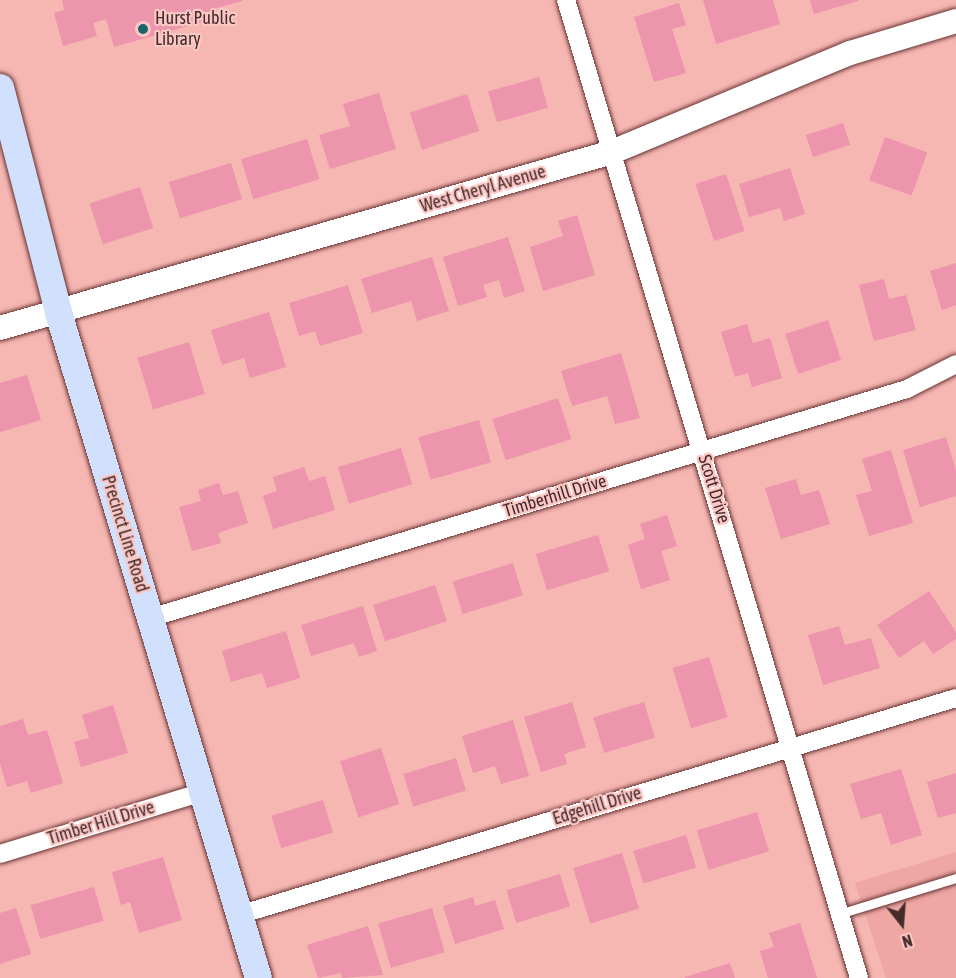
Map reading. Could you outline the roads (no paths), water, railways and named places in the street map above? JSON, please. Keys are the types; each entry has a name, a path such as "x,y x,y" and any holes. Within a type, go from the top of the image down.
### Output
{"main road":[{"name":"Precinct Line Road","path":"0,87 58,312 258,978"}],"street":[{"name":"Scott Drive","path":"566,0 859,978"},
{"name":"West Cheryl Avenue","path":"0,328 612,152 850,53 956,21"},
{"name":"Timberhill Drive","path":"150,618 907,389 956,364"},
{"name":"Edgehill Drive","path":"239,915 956,698"},
{"name":"Timber Hill Drive","path":"0,854 203,792"}],"lane":[{"path":"839,914 956,878"}],"place":[{"name":"Hurst Public Library","path":"143,29"}]}
